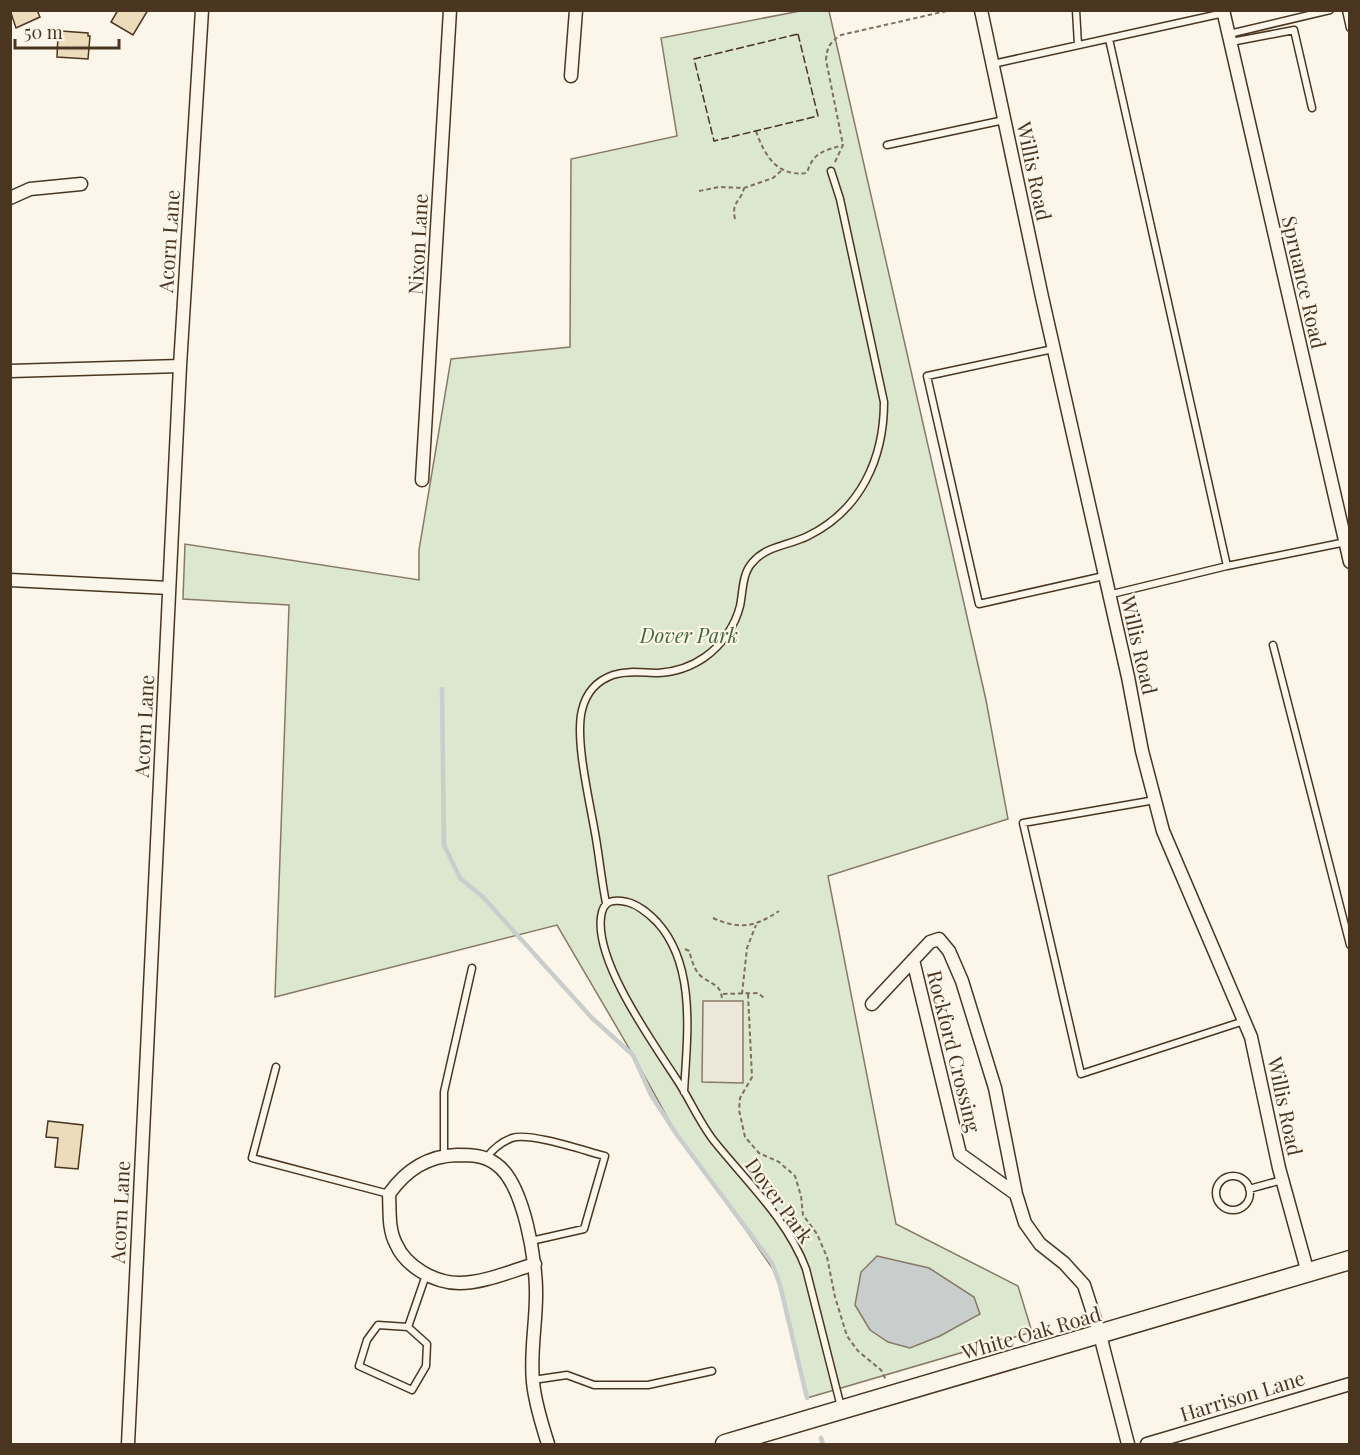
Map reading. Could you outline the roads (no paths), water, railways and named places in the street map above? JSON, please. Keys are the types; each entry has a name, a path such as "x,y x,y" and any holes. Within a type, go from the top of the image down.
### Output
{"street":[{"name":"Acorn Lane","path":"128,1444 180,366 202,10"},
{"name":"Nixon Lane","path":"422,480 450,10"},
{"path":"571,76 576,10"},
{"name":"Willis Road","path":"981,10 1053,349 1128,677 1142,751 1163,831 1251,1037 1282,1180 1308,1273"},
{"name":"Spruance Road","path":"1223,12 1350,562"},
{"path":"10,198 30,189 81,184"},
{"path":"10,371 180,366"},
{"path":"10,580 169,588"},
{"name":"Rockford Crossing","path":"872,1004 930,942 939,939 949,951 962,981 995,1088 1016,1194 1025,1223 1040,1244 1076,1275 1084,1285 1100,1335 1128,1444"},
{"name":"Rockford Crossing","path":"913,960 960,1154 1016,1194"},
{"path":"535,1264 480,1280 458,1283 426,1275 408,1262 396,1245 390,1227 389,1194 411,1169 426,1161 444,1156 476,1154 496,1163 509,1175 526,1221 535,1264 533,1380 536,1403 548,1444"},
{"name":"White Oak Road","path":"725,1444 1350,1260"},
{"name":"Harrison Lane","path":"1147,1444 1350,1383"}],"lane":[{"path":"1076,10 1078,45"},
{"path":"1229,38 1330,10"},
{"path":"1346,10 1350,28"},
{"path":"993,64 1223,12"},
{"path":"1229,38 1294,30 1312,108"},
{"path":"1109,39 1227,566"},
{"path":"886,145 1004,120"},
{"name":"Dover Park","path":"831,171 840,199 884,402 877,459 870,476 837,516 821,529 807,537 776,546 750,564 733,626 722,642 705,657 674,672 616,674 593,686 586,697 580,723 606,903 601,916 601,927 604,947 612,968 626,996 707,1131 788,1233 801,1255 807,1269 842,1410"},
{"path":"1053,349 927,376 979,604 1104,576"},
{"path":"1108,595 1227,566 1347,542"},
{"path":"1273,645 1350,945"},
{"path":"1155,800 1023,824 1082,1074 1244,1021"},
{"path":"606,903 616,900 633,904 646,911 662,927 677,955 687,1007 684,1092"},
{"path":"444,1156 444,1092 471,968"},
{"path":"276,1067 252,1158 389,1194"},
{"path":"486,1158 494,1148 514,1137 545,1140 605,1156 584,1229 530,1242"},
{"path":"1229,1176 1240,1178 1249,1189 1248,1201 1240,1209 1223,1207 1216,1197 1216,1188 1219,1183 1229,1176"},
{"path":"1249,1189 1282,1180"},
{"path":"408,1327 426,1275"},
{"path":"378,1325 408,1327 428,1344 426,1366 412,1390 359,1366 366,1340 378,1325"},
{"path":"533,1380 567,1375 594,1385 648,1385 712,1371"}],"waterway":[{"path":"442,689 444,845 460,878 483,897 592,1018 633,1055 651,1095 677,1135 772,1263 780,1285 807,1398"},
{"path":"821,1438 823,1444"}]}
